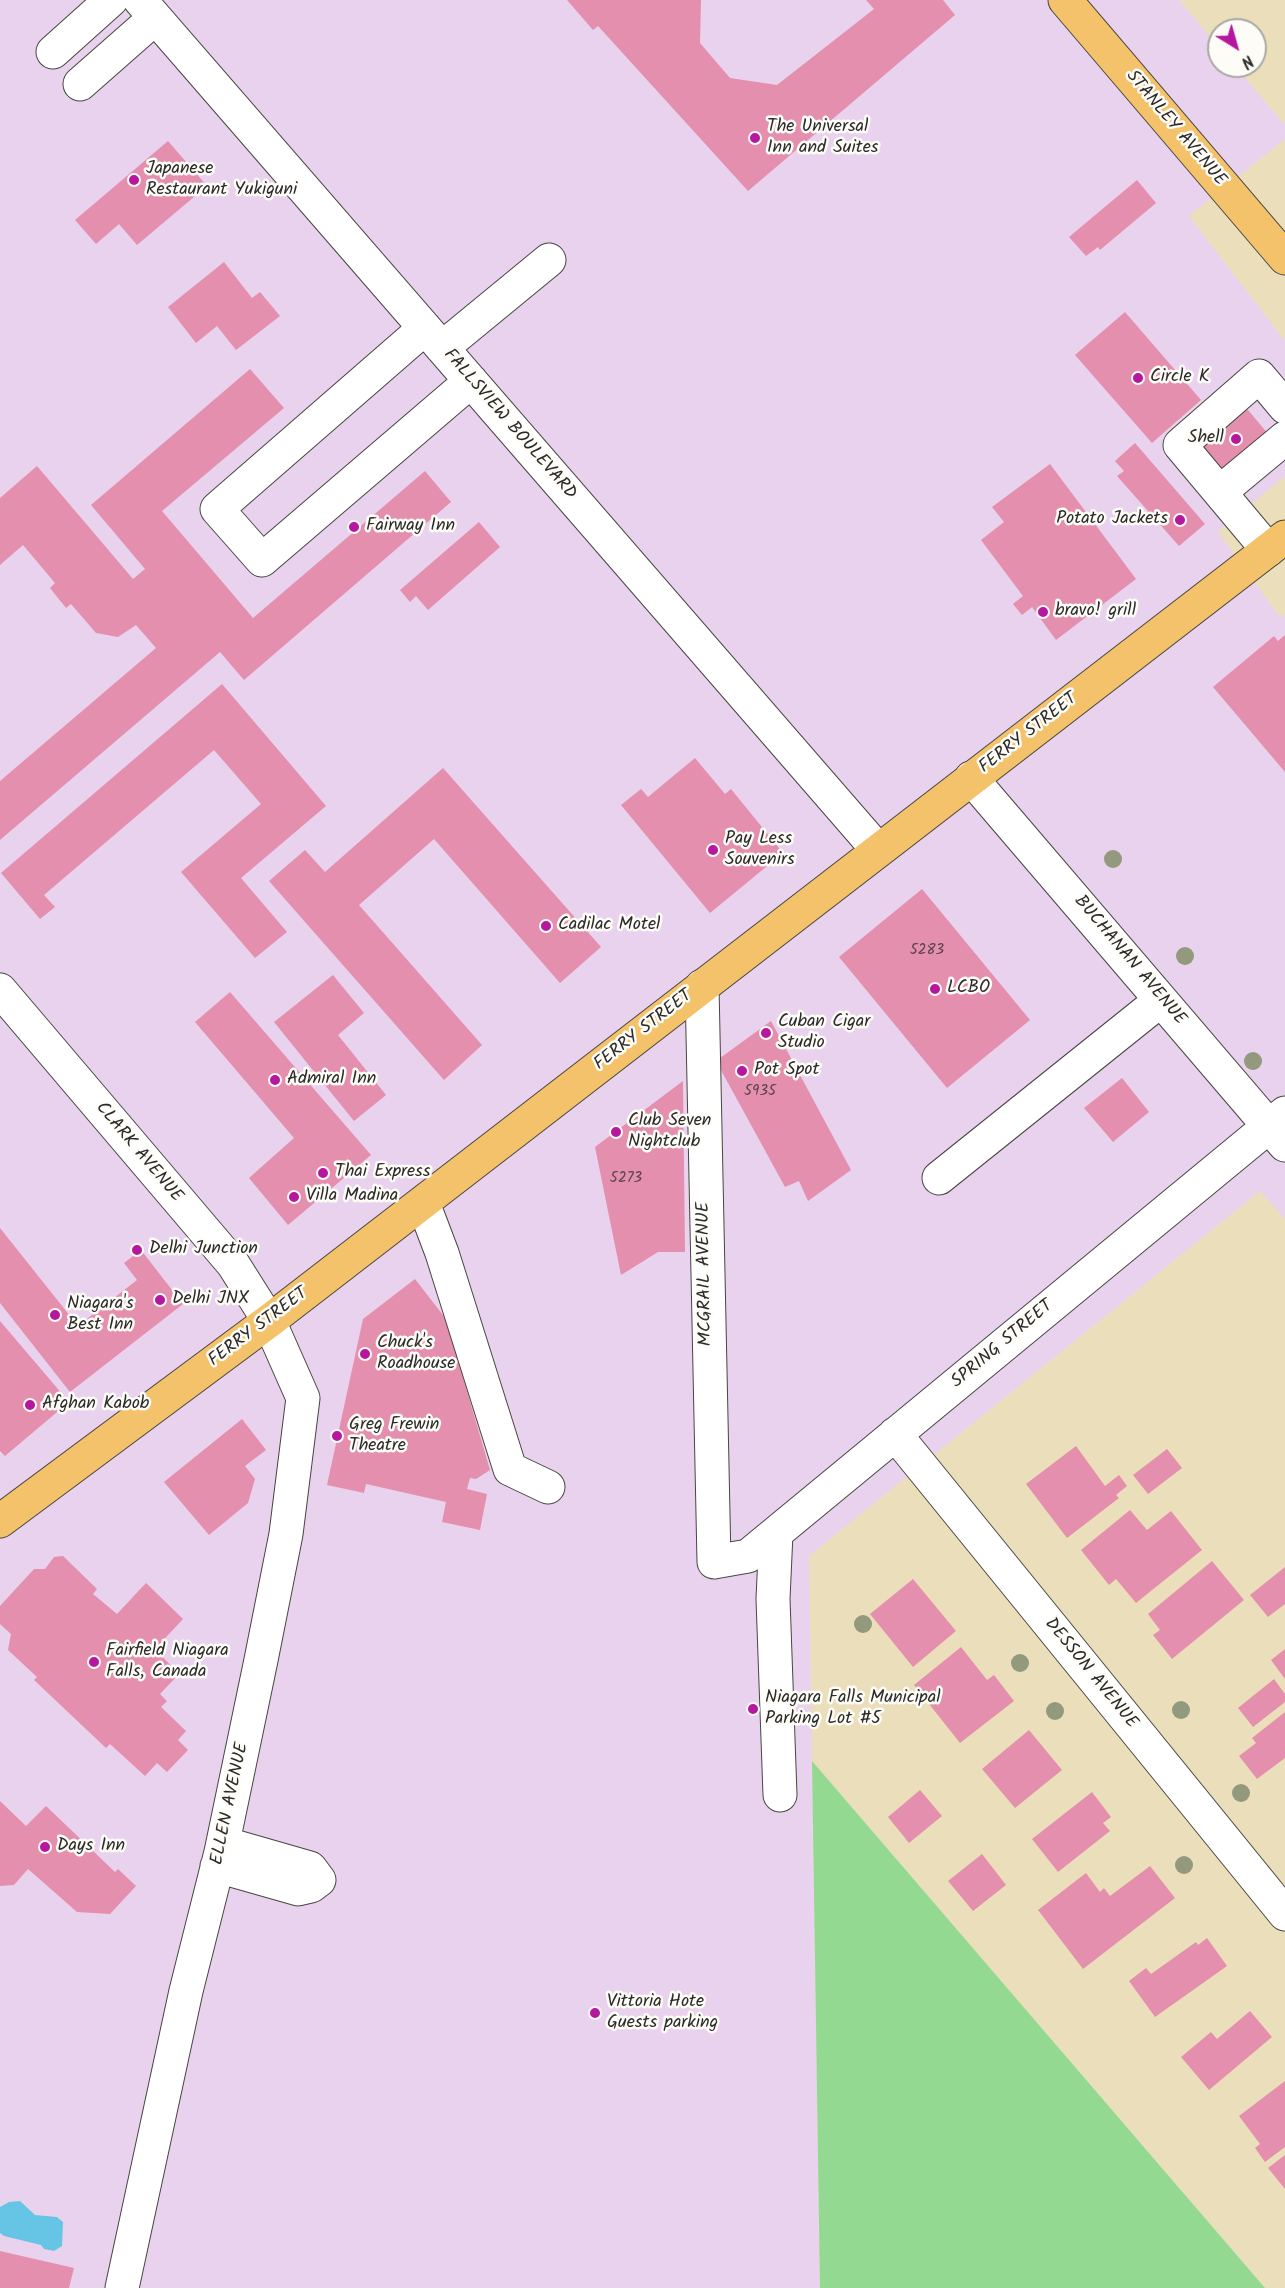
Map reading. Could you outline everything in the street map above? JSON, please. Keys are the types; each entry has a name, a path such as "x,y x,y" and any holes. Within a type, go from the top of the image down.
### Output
{"main road":[{"name":"STANLEY AVENUE","path":"1065,0 1285,258"},
{"name":"FERRY STREET","path":"0,1521 269,1322 1277,543"}],"street":[{"path":"53,52 111,0"},
{"path":"80,84 147,9"},
{"name":"FALLSVIEW BOULEVARD","path":"147,9 878,850"},
{"path":"471,381 262,560 217,509 434,338 549,260"},
{"path":"1277,543 1220,492 1180,445 1259,376 1285,407"},
{"path":"1220,492 1285,438"},
{"name":"BUCHANAN AVENUE","path":"971,778 1161,1000 1280,1128"},
{"name":"MCGRAIL AVENUE","path":"702,986 714,1562"},
{"name":"CLARK AVENUE","path":"0,990 233,1264 269,1322"},
{"path":"939,1178 1161,1000"},
{"name":"SPRING STREET","path":"714,1562 748,1556 895,1434 1280,1128"},
{"path":"423,1203 442,1253 510,1469 548,1487"},
{"name":"ELLEN AVENUE","path":"122,2288 186,1991 220,1855 286,1534 303,1398 269,1322"},
{"name":"DESSON AVENUE","path":"895,1434 1285,1914"},
{"path":"776,1533 773,1599 780,1795"}],"shaded area":[{"path":"0,0 1179,0 1207,33 1207,78 1245,78 1285,125 1285,139 1189,216 1285,341 1285,476 1218,532 1280,617 1285,614 1285,1219 1260,1191 809,1556 820,2288 0,2288"}],"green space":[{"path":"812,1761 1265,2288 820,2288"}],"water":[{"path":"20,2201 35,2215 57,2217 63,2222 62,2246 54,2251 44,2249 41,2245 0,2233 0,2207 9,2202"}],"building":[{"name":"The Universal Inn and Suites","path":"567,0 701,0 700,43 730,78 777,85 874,9 866,0 943,0 955,15 748,191 598,26 593,30"},
{"path":"168,141 207,186 137,245 119,224 96,244 75,220"},
{"path":"1137,180 1156,203 1100,250 1098,247 1086,256 1069,237"},
{"path":"224,262 252,298 260,292 280,316 236,350 217,326 196,343 168,307"},
{"name":"Circle K","path":"1125,312 1201,400 1152,443 1075,355"},
{"path":"250,369 284,408 162,511 253,618 425,471 451,502 244,680 220,652 0,840 0,781 156,648 136,625 118,637 96,633 71,604 66,608 50,588 55,583 23,545 0,565 0,498 37,466 133,579 145,569 91,505"},
{"path":"1243,404 1269,435 1220,476 1194,445"},
{"path":"1135,443 1205,524 1179,546 1117,476 1124,471 1115,461"},
{"path":"1050,464 1136,579 1056,640 1032,607 1022,615 1013,604 1023,596 981,540 1004,522 992,507"},
{"path":"479,522 500,547 428,610 416,596 410,602 400,590"},
{"path":"1285,635 1285,772 1213,687 1274,636 1278,641"},
{"path":"222,684 326,806 241,878 287,932 255,958 181,872 261,804 214,750 44,895 55,907 40,919 1,873"},
{"path":"695,758 725,794 731,789 783,853 710,913 621,805 641,789 648,797"},
{"name":"Cadilac Motel","path":"443,768 601,947 560,983 434,839 359,905 482,1045 444,1080 269,881 305,850 325,872"},
{"name":"LCBO","path":"922,889 1030,1020 947,1088 839,957"},
{"path":"333,975 364,1013 338,1035 386,1095 354,1121 274,1022"},
{"name":"Admiral Inn","path":"230,992 371,1155 288,1225 249,1178 294,1138 195,1022"},
{"path":"771,1021 851,1170 808,1201 799,1181 785,1187 716,1061"},
{"path":"1122,1078 1149,1112 1113,1142 1084,1108"},
{"path":"683,1081 685,1252 658,1252 621,1275 595,1147"},
{"path":"0,1228 78,1326 137,1280 124,1263 141,1250 183,1304 70,1392 0,1303"},
{"path":"415,1279 446,1319 490,1470 476,1479 470,1478 467,1489 487,1494 480,1530 442,1522 446,1502 366,1484 364,1493 327,1485 363,1319"},
{"path":"0,1321 69,1402 5,1456 0,1451"},
{"path":"242,1419 266,1450 245,1466 255,1479 248,1503 209,1535 164,1482"},
{"path":"1076,1446 1105,1486 1119,1475 1127,1486 1116,1495 1119,1498 1067,1538 1026,1484"},
{"path":"1167,1449 1182,1468 1148,1494 1133,1475"},
{"path":"1130,1510 1147,1530 1171,1511 1202,1550 1136,1603 1116,1579 1109,1585 1081,1550"},
{"name":"Fairfield Niagara Falls, Canada","path":"63,1556 97,1589 93,1594 117,1614 146,1583 183,1619 155,1649 179,1674 160,1694 167,1701 161,1707 186,1731 178,1740 188,1750 167,1772 157,1763 145,1776 110,1744 106,1748 34,1680 37,1677 8,1650 11,1634 0,1624 0,1606 34,1569 45,1569 54,1557"},
{"path":"1212,1561 1244,1600 1172,1659 1153,1635 1160,1630 1148,1614"},
{"path":"1285,1567 1285,1604 1268,1617 1250,1595"},
{"path":"913,1579 956,1631 913,1667 870,1614"},
{"path":"961,1647 987,1680 994,1675 1014,1701 960,1743 914,1685"},
{"path":"1285,1649 1285,1679 1271,1660"},
{"path":"1274,1679 1285,1694 1285,1702 1253,1727 1238,1708"},
{"path":"1285,1712 1285,1758 1257,1779 1239,1756 1256,1743 1252,1738"},
{"path":"1029,1730 1062,1770 1015,1808 982,1769"},
{"path":"920,1790 942,1816 909,1843 888,1817"},
{"path":"1092,1792 1111,1817 1103,1823 1110,1831 1058,1872 1032,1839"},
{"name":"Days Inn","path":"0,1801 26,1826 46,1806 115,1872 118,1869 136,1886 110,1914 77,1912 28,1869 14,1885 0,1886"},
{"path":"982,1854 1006,1885 973,1911 948,1881"},
{"path":"1150,1866 1175,1898 1083,1969 1038,1910 1086,1873 1100,1892 1104,1888 1110,1896"},
{"path":"1207,1938 1227,1966 1155,2017 1129,1981 1146,1968 1151,1974 1196,1942 1198,1945"},
{"path":"1250,2011 1272,2037 1209,2090 1181,2057 1211,2032 1217,2039"},
{"path":"1285,2081 1285,2147 1265,2162 1255,2148 1260,2144 1239,2116"},
{"path":"1285,2155 1285,2189 1268,2168"},
{"path":"0,2251 74,2268 69,2288 0,2288"}],"place":[{"name":"The Universal Inn and Suites","path":"755,138"},
{"name":"Japanese Restaurant Yukiguni","path":"134,180"},
{"name":"Circle K","path":"1138,378"},
{"name":"Shell","path":"1236,439"},
{"name":"Potato Jackets","path":"1180,520"},
{"name":"Fairway Inn","path":"354,527"},
{"name":"bravo! grill","path":"1043,612"},
{"name":"Pay Less Souvenirs","path":"713,850"},
{"name":"Cadilac Motel","path":"546,926"},
{"name":"LCBO","path":"935,989"},
{"name":"Cuban Cigar Studio","path":"766,1033"},
{"name":"Pot Spot","path":"742,1071"},
{"name":"Admiral Inn","path":"275,1080"},
{"name":"Club Seven Nightclub","path":"616,1132"},
{"name":"Thai Express","path":"323,1173"},
{"name":"Villa Madina","path":"294,1197"},
{"name":"Delhi Junction","path":"137,1250"},
{"name":"Delhi JNX","path":"160,1300"},
{"name":"Niagara's Best Inn","path":"55,1315"},
{"name":"Chuck's Roadhouse","path":"365,1354"},
{"name":"Afghan Kabob","path":"30,1405"},
{"name":"Greg Frewin Theatre","path":"337,1436"},
{"name":"Fairfield Niagara Falls, Canada","path":"94,1662"},
{"name":"Niagara Falls Municipal Parking Lot #5","path":"753,1709"},
{"name":"Days Inn","path":"45,1847"},
{"name":"Vittoria Hote Guests parking","path":"595,2013"}]}
